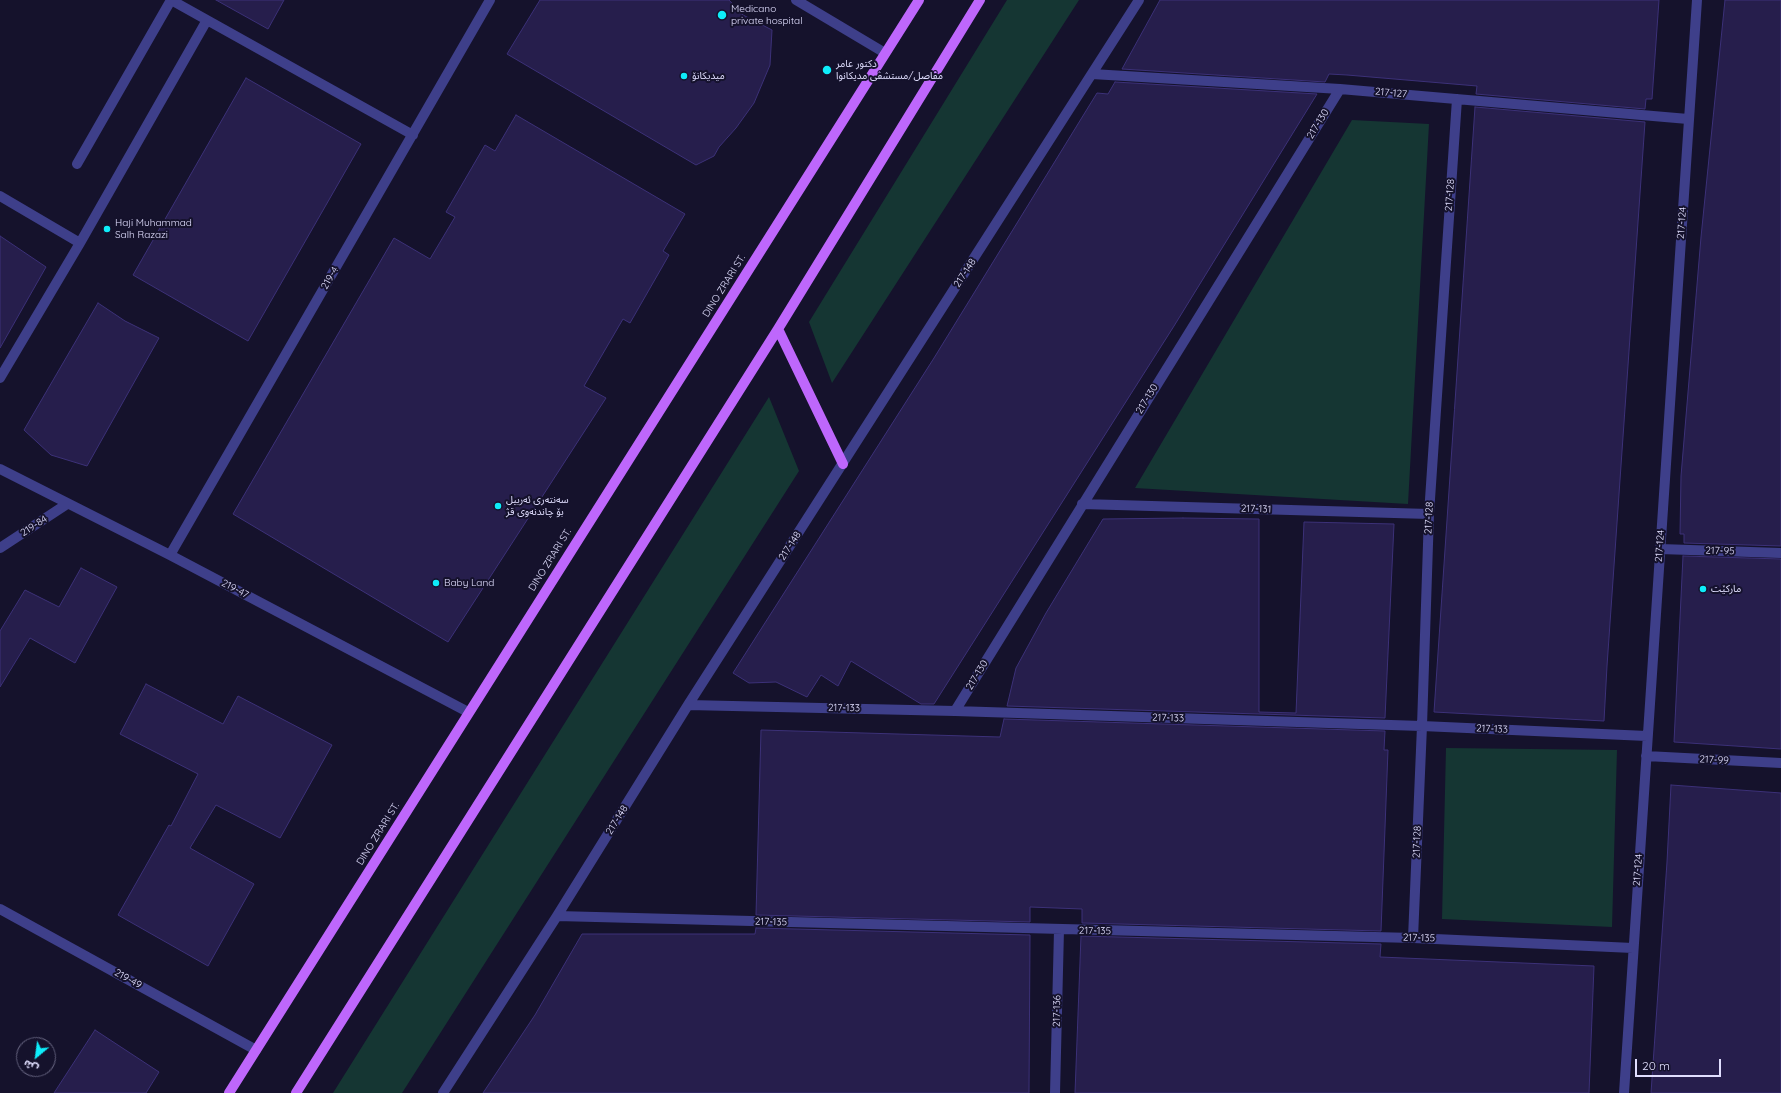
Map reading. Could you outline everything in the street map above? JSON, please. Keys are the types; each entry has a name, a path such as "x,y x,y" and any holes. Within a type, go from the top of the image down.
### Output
{"main road":[{"name":"DINO ZRARI ST.","path":"229,1093 468,712 919,0"},
{"path":"296,1093 778,329 980,0"},
{"path":"778,329 843,464"}],"street":[{"path":"77,164 171,0 413,135"},
{"name":"219-4","path":"170,556 490,0"},
{"path":"796,0 885,53"},
{"name":"217-148","path":"443,1093 557,916 688,704 1139,0"},
{"name":"217-124","path":"1624,1093 1697,0"},
{"path":"0,378 80,243 207,20"},
{"name":"217-127","path":"1092,74 1340,89 1688,118"},
{"name":"217-130","path":"955,711 1340,89"},
{"name":"217-128","path":"1413,938 1429,514 1457,99"},
{"path":"0,196 80,243"},
{"name":"219-47","path":"0,469 468,712"},
{"name":"219-84","path":"0,548 67,504"},
{"name":"217-131","path":"1082,504 1429,514"},
{"name":"217-95","path":"1660,549 1781,553"},
{"name":"217-133","path":"688,704 1422,726 1647,736"},
{"name":"217-99","path":"1646,756 1781,763"},
{"name":"219-49","path":"0,909 256,1050"},
{"name":"217-135","path":"557,916 1413,938 1633,948"},
{"name":"217-136","path":"1055,1093 1059,930"}],"green space":[{"path":"1007,0 1079,0 832,383 809,322"},
{"path":"1352,120 1429,124 1408,504 1135,488"},
{"path":"769,397 799,471 402,1093 333,1093"},
{"path":"1446,748 1617,750 1612,927 1442,919"}],"building":[{"path":"216,0 284,0 268,29"},
{"path":"540,0 729,0 743,15 772,30 770,65 754,103 736,128 719,147 714,156 696,165 507,54"},
{"path":"1160,0 1659,0 1652,99 1646,99 1645,109 1476,94 1477,86 1347,75 1329,74 1325,82 1122,69"},
{"path":"1725,0 1781,0 1781,546 1684,543 1684,534 1680,534 1681,476 1701,237"},
{"path":"246,78 361,144 248,341 133,275"},
{"path":"1115,82 1317,94 1174,326 934,704 921,704 851,661 838,686 821,675 807,697 776,682 749,683 733,673 934,358 1097,93 1108,94"},
{"path":"1475,107 1645,122 1604,721 1434,712"},
{"path":"516,115 685,214 663,251 669,255 630,323 623,319 584,386 606,398 448,642 233,514 394,238 430,259 455,217 446,212 485,145 495,151"},
{"path":"0,236 46,267 0,348"},
{"path":"98,303 125,321 159,338 87,466 51,455 24,430"},
{"path":"1103,519 1259,519 1259,712 1296,713 1304,522 1394,524 1385,718 1007,706 1016,668 1046,613"},
{"path":"1683,556 1781,559 1781,749 1674,742"},
{"path":"81,568 117,587 75,663 30,638 0,687 0,631 25,590 59,607"},
{"path":"146,684 223,724 238,696 332,745 280,838 216,805 190,848 254,884 208,966 118,915 169,825 171,826 198,774 120,734"},
{"path":"1004,719 1385,731 1384,750 1388,750 1381,931 1082,923 1082,909 1030,907 1030,922 756,915 761,730 1000,737"},
{"path":"1671,785 1781,793 1781,1093 1651,1093"},
{"path":"756,928 1030,935 1029,1093 483,1093 535,1015 582,934 755,934"},
{"path":"1081,936 1381,944 1380,957 1594,966 1589,1093 1075,1093"},
{"path":"95,1030 159,1072 146,1093 54,1093"}],"place":[{"name":"Medicano private hospital","path":"722,15"},
{"name":"دكتور عامر مفاصل/مستشفى مديكانوا","path":"827,70"},
{"name":"میدیکانۆ","path":"684,76"},
{"name":"Haji Muhammad Salh Razazi","path":"107,229"},
{"name":"سەنتەری ئەربیل بۆ چاندنەوی قژ","path":"498,506"},
{"name":"Baby Land","path":"436,583"},
{"name":"مارکێت","path":"1703,589"}]}
